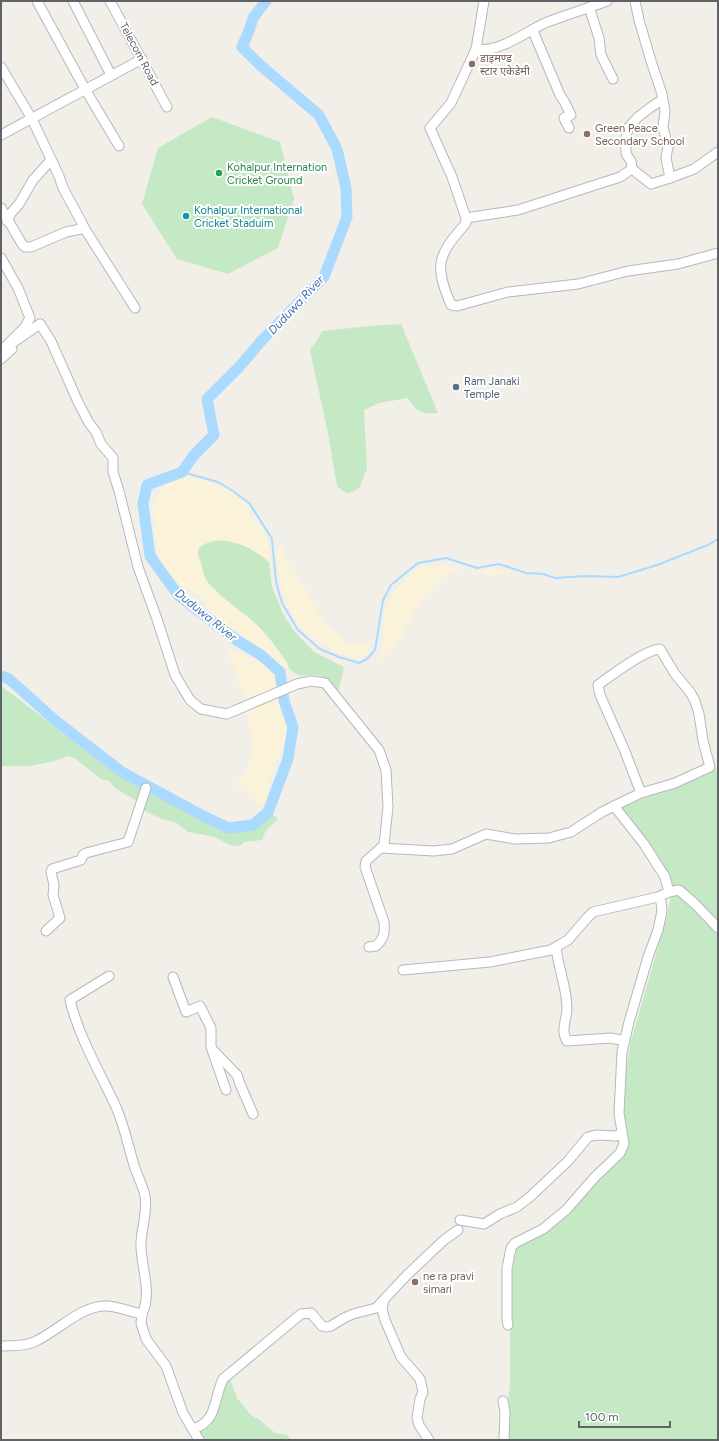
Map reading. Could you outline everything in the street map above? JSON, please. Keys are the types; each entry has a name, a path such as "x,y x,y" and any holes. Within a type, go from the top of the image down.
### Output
{"street":[{"path":"37,1 85,89 119,146"},
{"path":"73,1 111,75"},
{"name":"Telecom Road","path":"110,1 167,107"},
{"path":"484,1 476,49 451,103 430,128 452,177 466,218 466,223 445,251 441,263 443,282 451,305 457,306 508,292 578,284 628,271 678,264 718,253"},
{"path":"476,49 487,50 508,43 545,23 607,1"},
{"path":"635,1 639,20 662,94 664,111 663,127 668,147 666,157 670,178"},
{"path":"589,8 598,38 601,55 613,79"},
{"path":"533,30 560,95 571,115 564,118 569,128"},
{"path":"1,135 142,59"},
{"path":"1,67 32,119 59,176 63,188 83,226 135,308"},
{"path":"662,100 642,114 628,128 626,137 626,154 631,161 632,169 651,184 694,169 718,152"},
{"path":"7,221 10,213 19,204 33,180 51,160"},
{"path":"466,218 518,210 613,179 632,169"},
{"path":"1,208 7,221 25,247 31,247 66,232 81,229 83,226"},
{"path":"1,258 4,269 18,288 30,318 24,327 2,350 40,324"},
{"path":"1,359 40,324"},
{"path":"40,324 51,341 78,402 89,423 96,432 97,438 112,458 113,472 120,491 138,567 175,675 190,700 201,709 228,714 297,684 311,680 325,683 379,750 386,770 388,807 384,845 366,861 365,866 384,922 385,931 383,940 376,946 369,946"},
{"path":"381,848 434,851 452,849 486,834 515,839 549,838 571,832 602,812 641,793 675,784 714,764 703,741 699,714 695,702 690,692 675,674 660,649 656,649 614,672 598,685 600,695 624,749 641,793"},
{"path":"46,931 60,918 54,895 54,885 51,872 52,869 81,860 83,855 86,853 128,842 146,788"},
{"path":"614,806 644,844 666,877 669,892"},
{"path":"403,970 490,962 551,950 568,940 593,912 658,897 669,892 679,890 718,928"},
{"path":"508,1325 508,1268 511,1248 516,1243 543,1229 566,1210 594,1177 620,1153 624,1144 619,1113 622,1052 648,957 658,930 662,911 661,902 658,897"},
{"path":"556,947 566,999 567,1010 564,1025 565,1038 568,1041 611,1038 625,1041"},
{"path":"109,976 70,1000 80,1031 117,1108 134,1165 145,1194 146,1205 141,1248 146,1298 141,1323 146,1339 166,1366 183,1414 199,1440"},
{"path":"173,977 186,1012 200,1006 211,1028 211,1047 226,1090"},
{"path":"211,1047 237,1075 253,1114"},
{"path":"460,1220 484,1224 497,1216 517,1208 532,1196 568,1161 588,1137 596,1135 616,1136 622,1131"},
{"path":"193,1429 208,1421 223,1379 301,1314 311,1313 322,1326 326,1328 353,1314 376,1308 406,1276 444,1240 458,1230"},
{"path":"384,1300 382,1309 385,1320 401,1357 420,1379 423,1392 420,1399 417,1418 419,1425 429,1440"},
{"path":"1,1346 19,1347 34,1342 76,1316 95,1308 109,1306 142,1314"},
{"path":"503,1401 505,1412 504,1440"}],"green space":[{"name":"Kohalpur Internation Cricket Ground","path":"212,117 280,142 294,199 278,248 228,274 177,259 142,204 158,148"},
{"path":"401,324 438,413 420,412 414,407 408,398 379,403 364,410 367,469 359,488 348,494 337,486 328,433 310,350 323,331"},
{"path":"219,540 246,546 269,562 272,587 283,614 295,632 314,652 344,667 338,693 330,683 322,677 313,675 300,676 289,669 287,662 251,620 208,583 203,574 201,562 198,556 198,550 200,546 211,541"},
{"path":"1,686 89,753 125,779 144,790 139,802 116,789 109,781 101,779 76,759 69,756 31,766 1,766"},
{"path":"718,769 718,1440 508,1440 510,1311 512,1271 517,1248 535,1237 611,1165 622,1158 626,1145 623,1088 631,1041 666,920 671,896 668,873 619,808"},
{"path":"147,792 193,811 218,819 236,829 252,828 270,812 278,819 266,830 262,840 245,842 240,846 230,845 215,837 188,832 177,823 162,819 140,809"},
{"path":"229,1376 237,1398 251,1415 275,1433 287,1435 291,1440 204,1440 199,1433 216,1408"}],"sand":[{"path":"180,476 200,479 226,488 246,503 253,519 262,528 268,544 269,562 247,547 231,541 222,540 205,544 199,548 198,556 208,583 212,588 222,598 255,623 278,649 289,669 280,665 269,657 237,630 229,627 215,616 201,597 183,587 165,573 161,564 156,542 152,504 165,485"},
{"path":"281,545 285,556 323,620 349,644 370,644 371,646 364,658 359,659 343,655 306,634 296,620 283,595 276,557 278,548"},
{"path":"427,565 448,566 459,571 445,577 433,588 417,608 395,647 390,653 378,659 383,646 384,617 391,598 399,586 412,572"},
{"path":"489,568 503,569 514,573 494,575 475,572"},
{"path":"228,650 263,662 276,677 282,713 287,729 285,740 271,774 265,810 237,784 247,769 253,752 245,699"}],"waterway":[{"name":"Duduwa River","path":"1,676 9,679 56,721 122,772 207,818 229,828 253,825 268,812 288,759 293,727 284,701 280,672 261,655 235,639 179,596 150,556 143,504 147,485 182,472 194,455 214,435 207,399 324,277 347,217 346,188 337,149 319,115 260,65 242,47 253,18 266,1"},
{"path":"182,472 218,482 250,504 272,539 276,582 282,603 298,630 320,649 359,663 367,659 375,650 383,600 391,585 418,563 446,558 477,568 499,564 526,573 543,574 555,578 586,576 618,577 657,565 708,545 718,539"}],"place":[{"name":"डाइमण्ड स्टार एकेडेमी","path":"472,64"},
{"name":"Green Peace Secondary School","path":"587,134"},
{"name":"Kohalpur Internation Cricket Ground","path":"219,173"},
{"name":"Kohalpur International Cricket Staduim","path":"186,216"},
{"name":"Ram Janaki Temple","path":"456,387"},
{"name":"ne ra pravi simari","path":"415,1282"}]}
